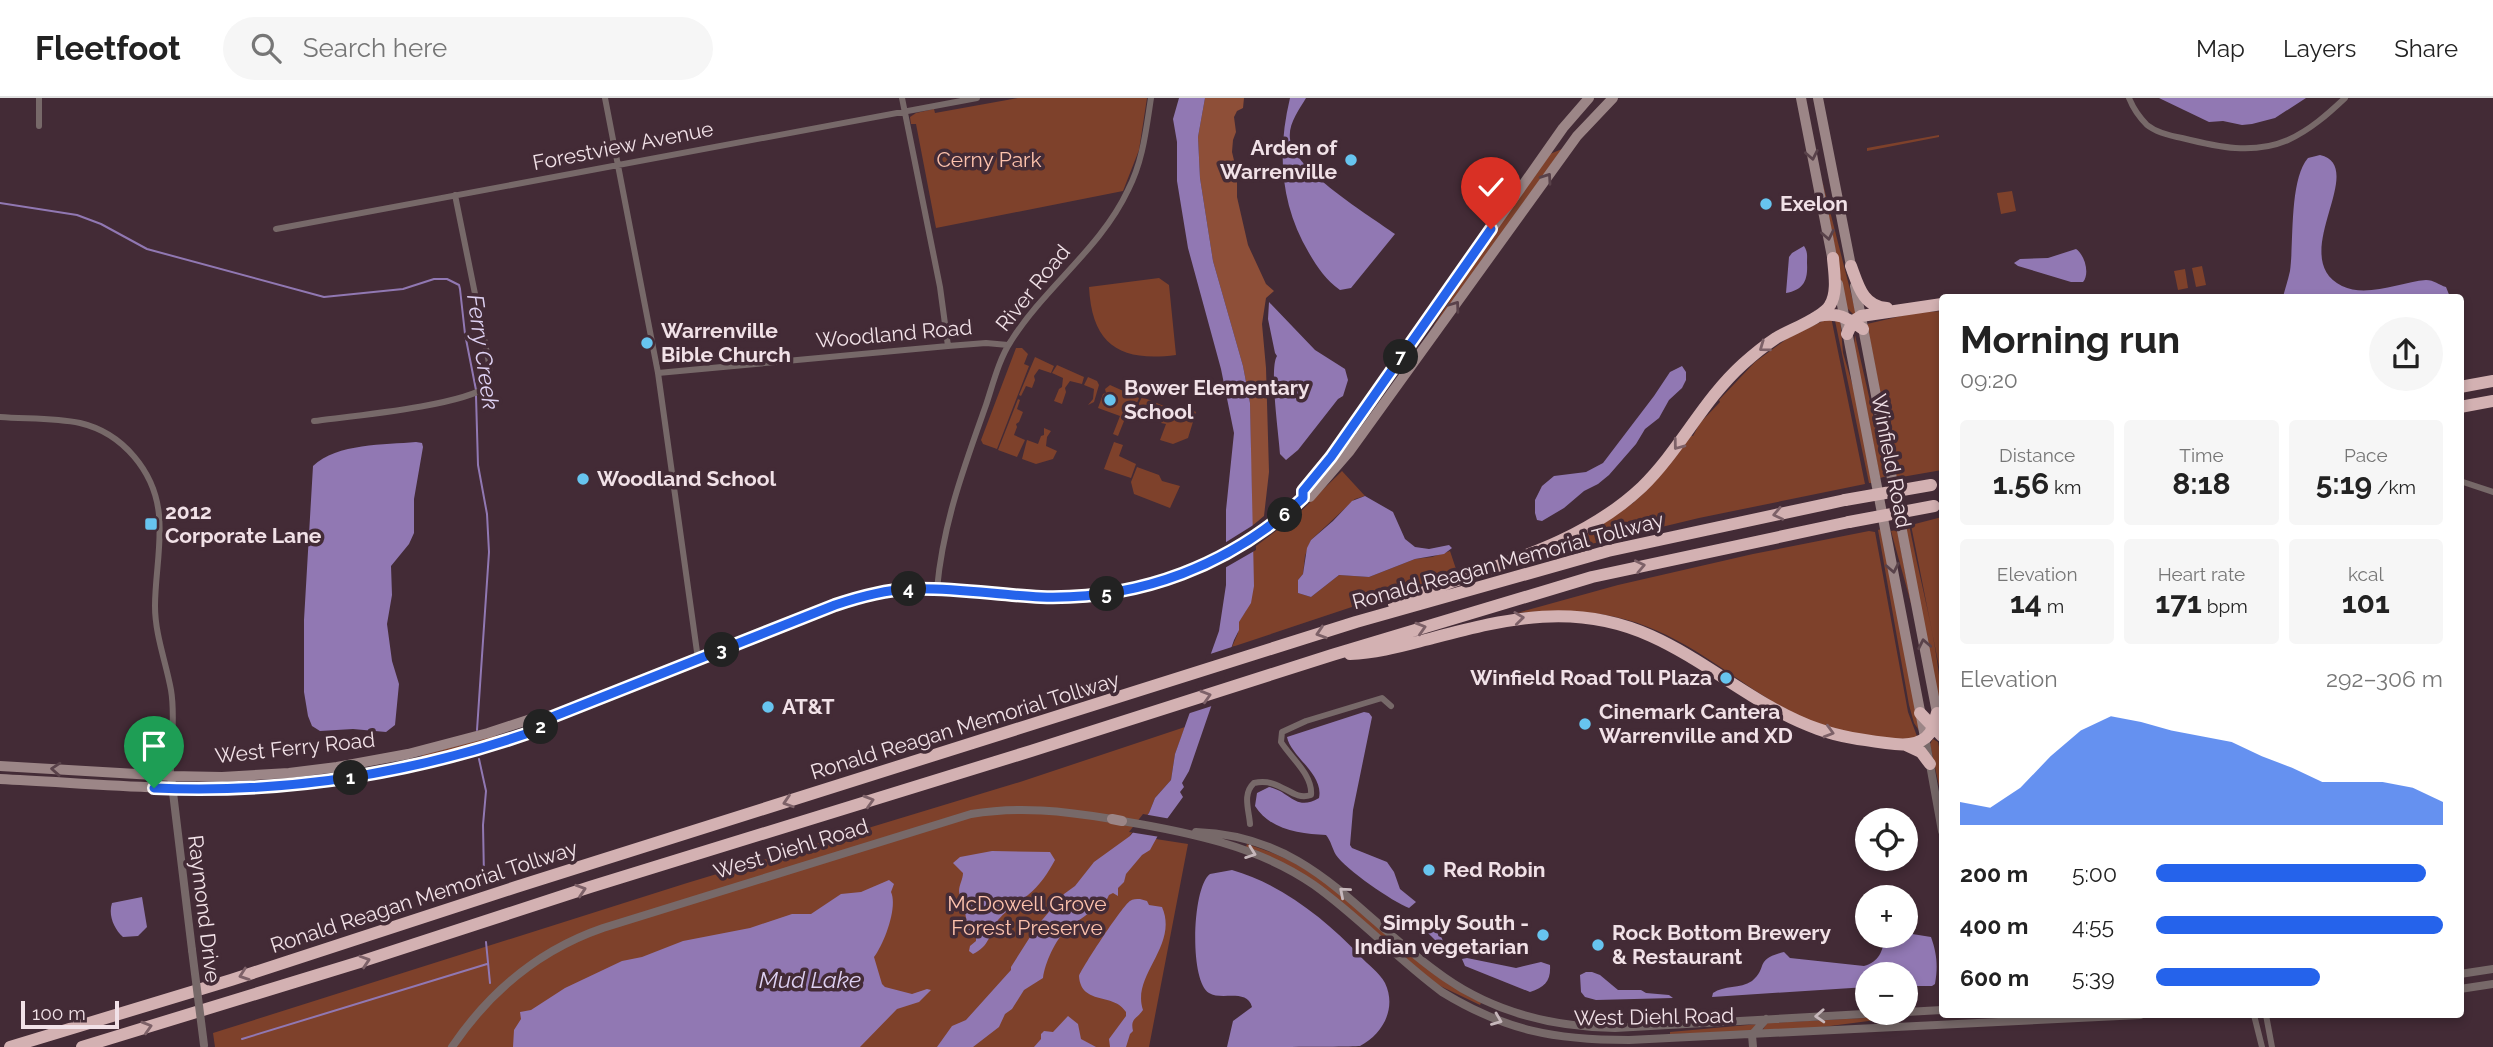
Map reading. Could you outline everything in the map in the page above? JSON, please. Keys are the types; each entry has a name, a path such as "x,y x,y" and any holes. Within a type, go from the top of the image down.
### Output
{"highway":[{"path":"1356,622 1421,593 1553,545 1602,519 1643,486 1664,463 1718,390 1742,365 1776,338 1818,316 1830,305 1834,279 1833,258"},
{"path":"1851,266 1861,293 1870,304 1880,308 1939,304"},
{"path":"1818,316 1833,313 1855,321 1904,308"},
{"path":"1847,334 1855,321"},
{"path":"2464,379 2493,379"},
{"path":"2464,386 2493,379"},
{"path":"2464,406 2493,401"},
{"name":"Ronald Reagan Memorial Tollway","path":"10,1047 230,980 1356,622 1608,551 1937,483"},
{"name":"Ronald Reagan Memorial Tollway","path":"82,1047 1332,655 1592,577 1938,505"},
{"path":"1332,655 1374,653 1510,619 1551,615 1584,618 1616,624 1651,636 1696,658 1783,713 1816,729 1856,739 1905,744 1937,735"},
{"path":"1920,713 1937,735"},
{"path":"1937,713 1937,735"},
{"path":"1905,744 1921,752 1930,764"}],"main road":[{"name":"West Ferry Road","path":"1303,498 1303,491 1331,457 1563,128 1589,98"},
{"name":"West Ferry Road","path":"0,766 171,776 230,776 337,767 453,743 537,717 547,719 861,596 889,590 937,589 1040,597 1094,596 1147,586 1201,568 1252,540 1275,524 1303,498 1310,497 1349,452 1577,136 1613,98"},
{"name":"Winfield Road","path":"1801,98 1833,258 1855,321 1937,713"},
{"name":"Winfield Road","path":"1818,98 1851,266 1855,321"},
{"name":"Winfield Road","path":"1847,334 1920,713"},
{"name":"West Ferry Road","path":"0,779 172,788 281,786 393,770 502,742 540,729 547,719"}],"street":[{"path":"39,98 39,126"},
{"path":"605,98 658,373 698,659"},
{"path":"902,98 940,287 948,346"},
{"name":"Forestview Avenue","path":"276,229 977,98"},
{"name":"River Road","path":"937,589 944,534 953,501 1008,345 1036,306 1101,233 1118,209 1140,161 1152,98"},
{"path":"2129,98 2143,121 2159,131 2209,145 2238,149 2266,147 2289,139 2322,119 2345,98"},
{"path":"314,421 472,394 481,391 489,382 490,368 455,195"},
{"name":"Woodland Road","path":"658,373 948,346 1008,345"},
{"path":"0,417 91,426 125,448 148,478 159,520 155,608 172,700 171,776"},
{"path":"2464,482 2493,492"},
{"path":"1250,824 1247,800 1248,790 1254,783 1274,782 1298,796 1311,795 1312,790 1306,777 1281,743 1282,732 1382,698 1391,706"},
{"path":"1937,735 1930,764 1939,814"},
{"name":"Raymond Drive","path":"171,776 204,1046"},
{"name":"West Diehl Road","path":"452,1047 481,1008 521,970 569,942 603,928 971,814 1009,809 1047,809 1186,832 1240,849 1286,868 1328,896 1442,992 1483,1014 1533,1032 1575,1040 1629,1040 1752,1035 1993,1018"},
{"name":"West Diehl Road","path":"1186,832 1216,833 1258,843 1292,856 1336,885 1442,976 1474,996 1516,1014 1558,1024 1595,1027 1855,1014"},
{"path":"2464,973 2493,969"},
{"path":"2464,988 2493,984"},
{"path":"1918,1011 1939,1009"},
{"path":"2255,1018 2262,1047"},
{"path":"2267,1018 2272,1047"},
{"path":"1753,1047 1752,1035 1766,1019"}],"green space":[{"name":"Cerny Park","path":"1018,98 1147,98 1139,150 1123,191 936,228 916,124 911,124 910,117 934,109 935,113"},
{"path":"1939,137 1867,151 1867,148"},
{"path":"1562,149 1435,326 1495,231 1550,154"},
{"path":"1822,180 1856,313 1853,314 1846,307"},
{"path":"2012,191 2016,211 2001,214 1997,193"},
{"path":"2202,266 2206,285 2196,287 2192,268"},
{"path":"2185,269 2188,288 2178,290 2174,271"},
{"path":"1159,278 1169,285 1176,355 1140,356 1113,346 1096,324 1089,287"},
{"path":"1939,311 1939,471 1896,478 1867,324 1914,313"},
{"path":"1834,316 1840,317 1843,353 1854,390 1872,483 1869,483"},
{"path":"1831,317 1865,484 1699,518 1541,556 1583,536 1633,503 1693,436 1719,400 1755,362 1788,338"},
{"path":"1855,335 1887,476 1880,478 1854,346"},
{"path":"1016,348 1022,348 1028,354 1024,364 1029,366 997,449 983,444 981,440"},
{"path":"1035,357 1054,366 1051,373 1039,369 1034,376 1032,388 1026,386 1021,396 1019,395"},
{"path":"1057,365 1084,377 1082,384 1070,381 1065,388 1062,404 1054,401 1062,387 1063,378 1052,373"},
{"path":"1088,377 1099,385 1094,402 1088,405 1093,399 1094,389 1084,385"},
{"path":"1110,385 1139,398 1134,410 1128,411 1118,436 1113,434 1120,416 1098,408 1103,394 1106,393 1105,389"},
{"path":"1142,397 1164,406 1160,422 1153,419 1155,414 1137,407"},
{"path":"1018,399 1017,409 1023,412 1016,424 1014,435 1025,440 1017,457 998,450"},
{"path":"1168,407 1187,407 1196,412 1188,438 1173,444 1160,440 1166,424 1161,423"},
{"path":"1044,428 1051,431 1046,446 1057,451 1053,459 1036,464 1022,459 1027,440 1038,444 1044,435"},
{"path":"1114,442 1123,445 1119,456 1136,464 1131,478 1104,469"},
{"path":"1137,467 1159,475 1162,481 1180,486 1170,508 1134,494 1131,482"},
{"path":"1342,471 1365,496 1355,499 1311,540 1305,556 1303,574 1298,580 1298,593 1311,597 1339,575 1369,577 1415,559 1450,551 1457,572 1232,647 1238,633 1238,622 1246,611 1252,549 1296,516"},
{"path":"1939,518 1939,667 1911,525"},
{"path":"1905,524 1909,524 1935,646 1939,671 1939,704"},
{"path":"1881,529 1920,732 1914,723 1909,705 1878,530"},
{"path":"1897,530 1912,607 1891,531"},
{"path":"1869,531 1875,532 1908,712 1918,739 1862,735 1808,720 1767,698 1690,648 1632,621 1583,612 1517,613 1618,585"},
{"name":"McDowell Grove Forest Preserve","path":"1185,727 1175,754 1171,780 1130,835 1188,844 1149,1047 215,1047 213,1033 687,883 1023,781"},
{"path":"496,735 497,739 423,760 422,755"},
{"path":"1933,739 1938,742 1939,786 1930,744"},
{"path":"1247,844 1288,860 1325,882 1432,972 1481,1003 1480,1005 1434,983 1337,899 1246,847"},
{"path":"1855,1018 1855,1023 1762,1031 1767,1023"},
{"path":"1759,1024 1754,1032 1670,1034 1670,1032"}],"shaded area":[{"path":"1205,98 1244,98 1243,108 1237,111 1234,117 1236,132 1232,152 1237,173 1237,197 1248,245 1266,284 1274,291 1266,298 1262,324 1269,472 1264,516 1252,526 1250,403 1243,366 1213,261 1200,178 1198,137"}],"water":[{"path":"1179,98 1205,98 1198,137 1200,178 1213,261 1243,366 1250,403 1254,586 1251,603 1239,622 1239,630 1189,771 1182,783 1184,787 1180,792 1183,797 1150,850 1142,855 1126,874 1124,882 1118,888 1118,896 1113,893 1109,895 1103,907 1093,907 1058,939 1043,978 1024,990 1012,1009 1005,1014 999,1027 973,1047 937,1047 952,1026 966,1020 1011,970 1037,926 1064,894 1075,886 1094,862 1130,836 1149,813 1155,798 1171,780 1175,754 1219,631 1226,585 1226,510 1234,433 1221,369 1188,248 1177,181 1177,142 1173,119"},
{"path":"1290,98 1306,98 1295,117 1290,133 1294,151 1304,164 1334,191 1395,234 1351,288 1340,290 1322,273 1299,234 1292,216 1283,158 1283,138"},
{"path":"2159,98 2306,98 2275,118 2242,125 2223,121 2209,122"},
{"path":"2320,155 2333,163 2337,177 2323,235 2322,255 2327,273 2342,286 2352,289 2373,290 2429,280 2446,287 2449,294 2284,294 2290,271 2295,196 2302,168 2308,158"},
{"path":"1804,246 1807,256 1806,279 1801,287 1786,293 1789,257"},
{"path":"2076,249 2085,265 2083,282 2071,282 2014,263 2020,259 2048,258"},
{"path":"1269,302 1315,350 1345,369 1348,380 1343,396 1298,450 1286,460 1280,454 1274,388 1277,356 1268,319"},
{"path":"1682,366 1686,372 1686,380 1682,388 1669,400 1659,418 1645,429 1636,444 1609,475 1564,508 1542,521 1537,520 1535,500 1542,486 1554,476 1586,472 1603,463 1670,372"},
{"path":"422,443 423,447 414,499 414,533 409,544 391,566 392,595 387,624 392,661 399,684 395,725 386,732 353,729 320,731 312,726 304,692 304,620 313,466 323,458 348,449"},
{"path":"1365,496 1393,512 1405,539 1415,547 1429,549 1449,545 1452,548 1444,554 1415,559 1369,577 1339,575 1311,597 1298,593 1298,580 1303,574 1311,540 1352,501"},
{"path":"1364,712 1372,717 1353,810 1350,845 1387,862 1400,889 1416,902 1409,908 1381,892 1341,861 1326,835 1286,829 1269,821 1255,806 1257,793 1269,787 1298,802 1311,802 1319,798 1317,781 1294,752 1287,737"},
{"path":"992,851 1050,852 1055,860 1040,883 1001,916 986,943 973,954 969,951 976,941 976,936 966,930 959,891 963,873 953,863 960,857"},
{"path":"1232,870 1267,884 1301,904 1333,929 1380,975 1388,992 1388,1011 1381,1027 1368,1041 1360,1046 1227,1047 1233,1021 1252,1007 1249,1001 1239,996 1209,993 1198,971 1195,934 1199,896 1204,882 1210,874"},
{"name":"Mud Lake","path":"889,880 894,884 891,892 893,907 886,935 874,957 882,984 912,994 931,990 919,1002 897,1009 860,1047 513,1047 514,1030 521,1019 520,1012 531,1010 565,988 622,961 642,957 683,941 750,928 792,914 811,914 841,894 861,892"},
{"path":"142,897 147,927 138,936 123,937 113,922 112,903"},
{"path":"1132,900 1147,901 1149,905 1162,907 1166,921 1165,935 1143,985 1143,1010 1133,1021 1133,1031 1126,1047 1110,1047 1109,1039 1126,1016 1126,1012 1114,1002 1086,991 1079,976 1126,905"},
{"path":"1431,919 1435,920 1444,944 1437,942 1425,930"},
{"path":"1918,935 1931,937 1937,966 1935,984 1918,986 1918,962 1873,962 1882,948 1918,948"},
{"path":"1784,952 1790,958 1855,965 1855,988 1712,997 1717,991 1752,981 1765,961 1774,955"},
{"path":"1462,959 1516,968 1541,962 1550,965 1549,975 1540,988 1530,992 1465,966"},
{"path":"1586,972 1600,975 1618,990 1641,990 1673,998 1596,1000 1585,997 1581,992 1580,975"},
{"path":"1068,1016 1078,1024 1081,1039 1096,1047 1034,1047 1044,1031 1053,1032"}],"pier":[{"path":"1255,524 1256,550 1223,569 1223,544"},
{"path":"1235,646 1215,705 1187,714 1207,655"},
{"path":"1143,814 1171,819 1160,837 1129,832"}],"waterway":[{"name":"Ferry Creek","path":"0,203 77,215 101,224 147,249 324,297 403,289 434,279 447,279 459,285 476,390"},
{"name":"Ferry Creek","path":"476,396 478,465 487,514 489,552 477,730"},
{"name":"Ferry Creek","path":"479,759 486,791 483,825 484,877"},
{"name":"Ferry Creek","path":"486,942 490,983"},
{"path":"242,1039 487,964"}],"place":[{"name":"Arden of Warrenville","path":"1351,160"},
{"name":"Exelon","path":"1766,204"},
{"name":"Warrenville Bible Church","path":"647,343"},
{"name":"Bower Elementary School","path":"1110,400"},
{"name":"Woodland School","path":"583,479"},
{"name":"2012 Corporate Lane","path":"151,524"},
{"name":"Winfield Road Toll Plaza","path":"1726,678"},
{"name":"AT&T","path":"768,707"},
{"name":"Cinemark Cantera Warrenville and XD","path":"1585,724"},
{"name":"Red Robin","path":"1429,870"},
{"name":"Simply South - Indian vegetarian","path":"1543,935"},
{"name":"Rock Bottom Brewery & Restaurant","path":"1598,945"}],"route":[{"path":"154,788 250,788 307,783 355,777 459,755 540,729 547,719 835,605 889,590 955,590 1040,597 1094,596 1128,591 1201,568 1264,532 1303,498 1303,491 1331,457 1491,229"}]}
